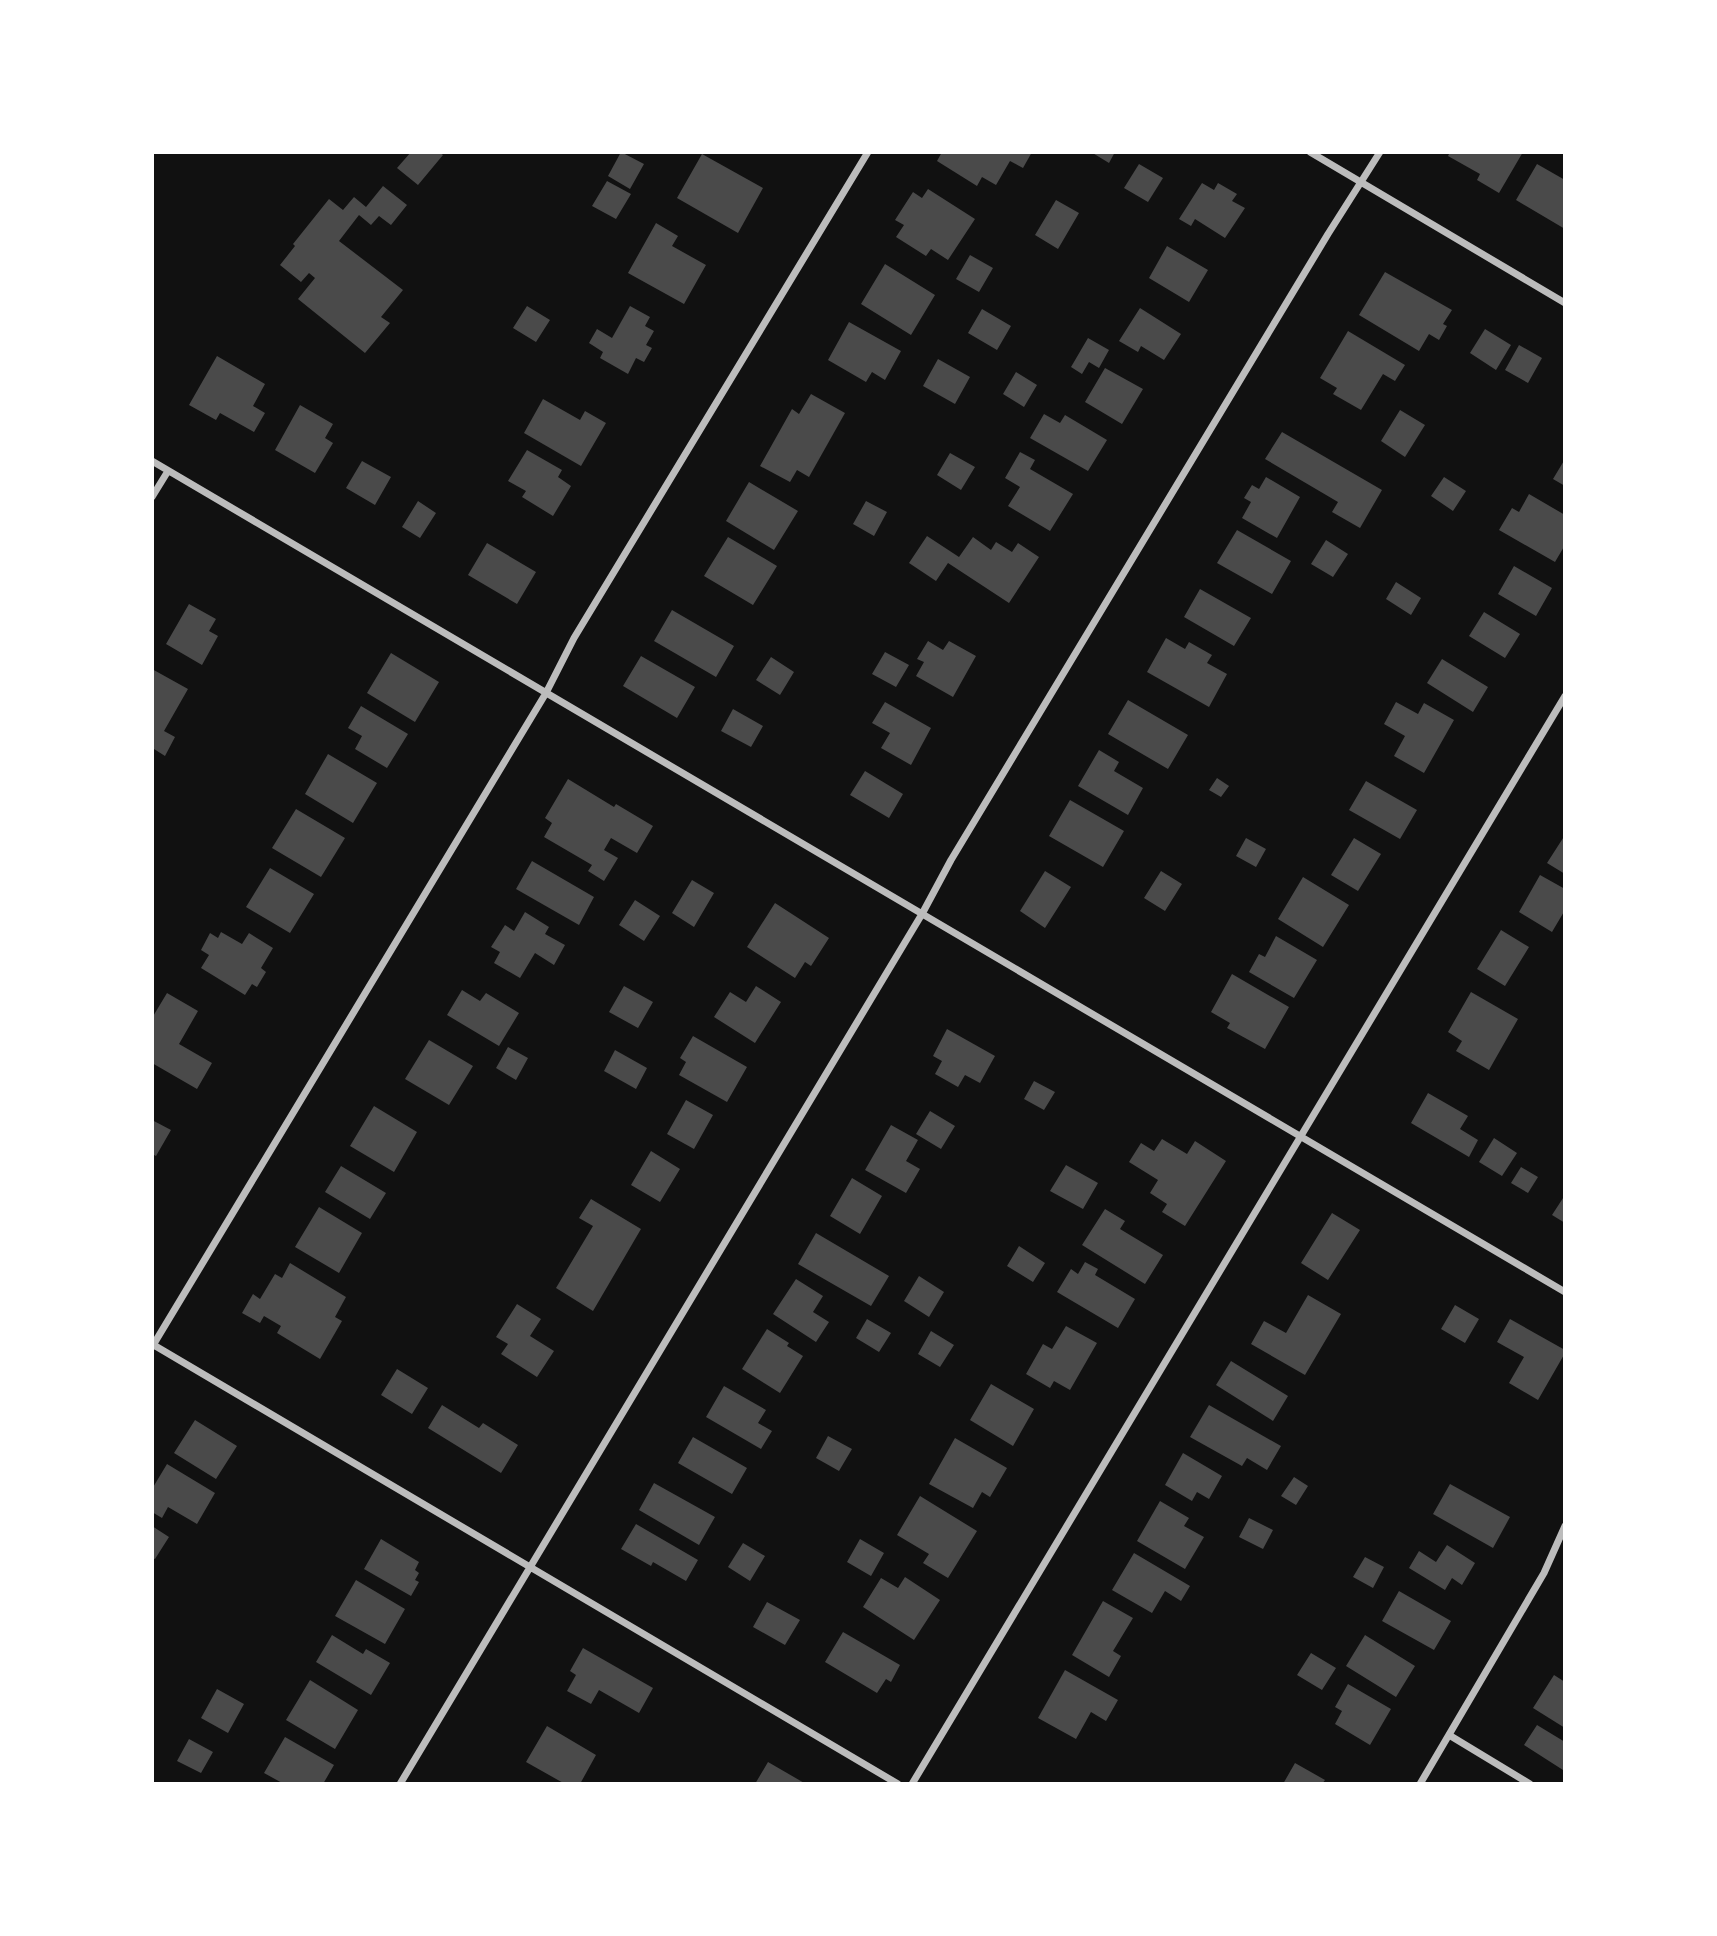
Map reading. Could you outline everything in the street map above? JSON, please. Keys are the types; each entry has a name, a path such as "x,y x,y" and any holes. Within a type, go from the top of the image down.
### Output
{"street":[{"path":"868,152 574,638 546,693 153,1345 898,1784"},
{"path":"1310,152 1565,303"},
{"path":"400,1784 922,914 951,860 1380,152"},
{"path":"152,461 1565,1292"},
{"path":"152,497 168,471"},
{"path":"912,1784 1565,696"},
{"path":"1420,1784 1544,1573 1565,1526"},
{"path":"1449,1735 1530,1784"}],"building":[{"path":"411,152 439,152 443,155 418,185 397,168"},
{"path":"621,152 644,164 630,189 608,176"},
{"path":"942,152 1032,152 1023,168 1010,161 996,185 982,177 977,186 937,161"},
{"path":"1091,152 1115,152 1109,163"},
{"path":"1450,152 1523,152 1499,193 1477,180 1480,174 1448,156"},
{"path":"702,154 763,188 738,233 677,198"},
{"path":"1139,164 1163,178 1148,202 1124,188"},
{"path":"1537,164 1565,180 1565,229 1516,200"},
{"path":"607,181 631,194 616,219 592,206"},
{"path":"1202,183 1214,190 1218,183 1237,194 1232,201 1245,208 1225,238 1195,219 1191,226 1179,219"},
{"path":"383,186 407,205 391,225 379,216 371,225 359,215 339,241 403,290 381,317 390,323 365,353 298,299 315,278 309,273 301,282 280,265 329,199 343,210 354,197 366,207"},
{"path":"928,189 975,219 948,260 931,249 926,256 896,237 904,225 895,220 913,192 922,198"},
{"path":"1056,200 1079,213 1058,249 1035,235"},
{"path":"656,223 678,236 672,246 706,265 684,304 628,273"},
{"path":"1167,246 1208,270 1189,302 1149,278"},
{"path":"970,255 993,268 979,292 956,279"},
{"path":"885,264 935,295 911,335 861,304"},
{"path":"1385,272 1452,310 1443,324 1447,326 1439,340 1429,334 1419,351 1359,315"},
{"path":"527,306 550,320 536,342 513,328"},
{"path":"630,306 650,317 645,326 654,331 646,345 652,348 644,362 636,358 628,374 600,358 603,352 589,343 597,329 612,338"},
{"path":"1140,308 1181,334 1164,360 1141,346 1138,352 1119,341"},
{"path":"982,309 1011,326 997,350 968,333"},
{"path":"849,322 901,351 885,380 872,372 866,382 828,360"},
{"path":"1485,329 1511,345 1496,370 1470,353"},
{"path":"1348,331 1405,365 1395,381 1383,374 1361,410 1333,394 1337,388 1320,378"},
{"path":"1088,338 1109,350 1099,368 1089,362 1082,374 1071,367"},
{"path":"1519,345 1542,358 1528,383 1505,370"},
{"path":"217,356 265,384 253,406 265,413 254,432 220,413 216,420 189,405"},
{"path":"938,359 970,377 955,404 923,386"},
{"path":"1105,368 1143,389 1122,424 1085,402"},
{"path":"1016,372 1037,385 1024,407 1003,394"},
{"path":"811,394 845,413 809,477 797,470 790,482 760,466 792,409 799,414"},
{"path":"543,399 580,420 585,411 606,423 581,466 524,433"},
{"path":"300,405 333,424 325,438 333,443 315,473 275,450"},
{"path":"1400,410 1425,425 1405,457 1381,441"},
{"path":"1044,414 1060,423 1065,415 1107,440 1088,471 1030,438"},
{"path":"1282,432 1382,490 1360,528 1332,512 1338,502 1265,459"},
{"path":"527,450 562,470 558,477 571,486 553,516 522,497 526,491 508,481"},
{"path":"1020,452 1035,460 1030,469 1073,494 1050,531 1008,506 1020,487 1005,478"},
{"path":"950,453 975,467 961,490 937,475"},
{"path":"1565,459 1565,486 1553,479"},
{"path":"362,461 391,477 375,505 346,488"},
{"path":"1266,477 1300,497 1277,538 1242,518 1251,502 1244,498 1252,485 1259,489"},
{"path":"1444,477 1466,491 1453,511 1431,496"},
{"path":"749,482 798,511 774,550 726,521"},
{"path":"1529,494 1565,515 1565,545 1555,562 1499,530 1512,508 1519,512"},
{"path":"418,501 436,513 420,538 402,527"},
{"path":"866,501 887,512 874,536 853,524"},
{"path":"1237,530 1291,561 1272,594 1217,563"},
{"path":"927,536 959,557 973,537 991,550 996,542 1012,552 1018,543 1039,557 1009,603 948,563 936,581 909,563"},
{"path":"728,537 777,566 753,605 704,576"},
{"path":"1326,540 1348,554 1333,577 1311,564"},
{"path":"487,543 536,572 517,604 468,575"},
{"path":"1514,566 1552,588 1536,616 1498,594"},
{"path":"1396,582 1421,598 1411,615 1386,599"},
{"path":"1200,589 1251,618 1234,646 1184,617"},
{"path":"189,604 216,619 209,631 218,636 202,665 166,644"},
{"path":"672,610 734,646 716,677 654,641"},
{"path":"1484,612 1520,634 1505,658 1469,636"},
{"path":"1166,638 1185,649 1189,642 1212,655 1207,663 1227,674 1209,707 1147,672"},
{"path":"928,641 943,650 949,641 976,656 953,697 916,676 924,662 917,659"},
{"path":"885,652 909,665 896,687 872,674"},
{"path":"391,653 439,682 415,722 367,693"},
{"path":"641,656 695,687 677,718 623,686"},
{"path":"771,657 794,672 780,695 756,680"},
{"path":"1442,659 1488,687 1473,712 1427,683"},
{"path":"152,669 188,689 164,731 175,737 165,756 154,749 152,752"},
{"path":"1128,700 1188,735 1168,769 1108,734"},
{"path":"885,702 931,728 911,765 881,748 890,733 872,723"},
{"path":"1396,702 1418,714 1424,703 1454,720 1424,773 1394,756 1405,736 1384,724"},
{"path":"361,706 408,734 387,768 355,749 362,736 348,728"},
{"path":"733,709 763,726 751,747 721,731"},
{"path":"1099,750 1119,762 1114,771 1143,788 1128,815 1078,786"},
{"path":"328,754 377,783 353,823 305,794"},
{"path":"865,771 903,794 889,818 850,795"},
{"path":"1217,778 1229,786 1221,797 1209,790"},
{"path":"568,779 614,807 616,804 653,826 637,853 611,838 604,850 618,858 604,881 588,871 592,865 544,837 552,823 545,818"},
{"path":"1366,781 1417,810 1400,839 1349,810"},
{"path":"1070,800 1124,831 1103,867 1049,836"},
{"path":"296,809 345,838 321,877 272,848"},
{"path":"1565,835 1565,874 1547,863"},
{"path":"1246,838 1266,849 1256,867 1236,856"},
{"path":"1354,838 1381,854 1358,891 1331,875"},
{"path":"532,861 594,897 579,925 516,889"},
{"path":"270,868 314,894 290,933 246,907"},
{"path":"1045,871 1071,887 1045,928 1020,911"},
{"path":"1161,871 1182,884 1165,911 1144,898"},
{"path":"1540,875 1565,889 1565,910 1552,932 1519,912"},
{"path":"1303,877 1349,905 1323,947 1278,919"},
{"path":"692,880 714,893 694,927 672,913"},
{"path":"635,900 660,916 644,941 619,925"},
{"path":"775,903 829,938 811,966 805,962 795,978 747,947"},
{"path":"525,912 549,927 545,934 565,945 554,965 535,953 520,978 494,963 500,952 491,947 505,925 514,931"},
{"path":"1501,930 1529,947 1505,986 1477,969"},
{"path":"221,932 242,944 249,933 273,948 261,968 266,972 257,987 252,984 245,995 201,968 209,955 201,950 210,933 218,938"},
{"path":"1276,936 1317,960 1294,998 1249,972 1259,954 1265,957"},
{"path":"1232,974 1289,1007 1265,1049 1227,1028 1230,1023 1211,1012"},
{"path":"624,986 653,1002 638,1028 609,1012"},
{"path":"756,986 781,1002 755,1043 714,1017 730,992 746,1002"},
{"path":"462,990 480,1001 486,993 519,1013 499,1046 447,1015"},
{"path":"1471,992 1518,1019 1489,1070 1456,1051 1462,1041 1448,1032"},
{"path":"167,993 198,1011 179,1044 212,1063 197,1089 152,1063 152,1018"},
{"path":"947,1029 995,1056 980,1083 965,1075 958,1087 935,1074 942,1061 933,1056"},
{"path":"693,1036 747,1067 727,1102 679,1075 686,1062 680,1058"},
{"path":"429,1040 473,1066 449,1105 405,1079"},
{"path":"508,1047 528,1058 516,1080 496,1068"},
{"path":"615,1050 647,1068 636,1089 604,1071"},
{"path":"1034,1081 1055,1092 1044,1110 1024,1099"},
{"path":"1428,1093 1468,1116 1460,1129 1478,1140 1469,1157 1411,1123"},
{"path":"686,1100 713,1115 694,1149 667,1134"},
{"path":"374,1106 417,1132 394,1172 350,1146"},
{"path":"930,1111 955,1126 941,1149 916,1134"},
{"path":"152,1120 171,1130 156,1156 152,1154"},
{"path":"891,1125 918,1140 906,1161 920,1169 906,1193 865,1170"},
{"path":"1494,1138 1517,1153 1502,1176 1479,1162"},
{"path":"1162,1139 1187,1154 1195,1141 1226,1161 1185,1226 1162,1212 1167,1204 1150,1193 1158,1180 1129,1162 1141,1143 1154,1151"},
{"path":"651,1151 680,1169 660,1202 631,1185"},
{"path":"1066,1165 1098,1183 1083,1209 1050,1191"},
{"path":"341,1166 386,1193 370,1219 325,1192"},
{"path":"1521,1167 1538,1177 1528,1193 1511,1183"},
{"path":"852,1178 882,1196 860,1234 830,1216"},
{"path":"1565,1195 1565,1223 1552,1215"},
{"path":"591,1199 641,1229 593,1311 556,1288 593,1226 579,1218"},
{"path":"319,1207 362,1233 339,1273 295,1247"},
{"path":"1105,1209 1125,1221 1120,1229 1163,1255 1145,1284 1082,1245"},
{"path":"1332,1213 1360,1230 1328,1280 1301,1263"},
{"path":"816,1233 889,1276 871,1306 798,1264"},
{"path":"1019,1246 1045,1263 1033,1282 1007,1266"},
{"path":"1085,1262 1098,1269 1095,1275 1135,1299 1118,1328 1057,1292 1071,1269 1078,1274"},
{"path":"290,1263 346,1297 335,1317 342,1321 320,1359 277,1333 281,1326 264,1316 260,1323 242,1313 253,1294 260,1299 275,1274 282,1278"},
{"path":"919,1276 944,1292 929,1317 904,1301"},
{"path":"796,1279 823,1296 813,1312 829,1322 816,1342 773,1314"},
{"path":"1308,1295 1341,1314 1305,1375 1251,1344 1264,1321 1286,1333"},
{"path":"517,1304 541,1319 530,1336 554,1351 537,1377 501,1354 508,1344 496,1337"},
{"path":"1455,1305 1479,1319 1465,1343 1441,1329"},
{"path":"867,1319 891,1333 879,1352 856,1338"},
{"path":"1510,1319 1565,1350 1538,1400 1509,1383 1524,1357 1497,1342"},
{"path":"1066,1326 1097,1343 1070,1390 1054,1381 1050,1388 1026,1374 1043,1344 1052,1349"},
{"path":"767,1329 803,1356 780,1393 742,1369"},
{"path":"931,1331 954,1345 940,1367 918,1354"},
{"path":"1231,1361 1288,1396 1273,1421 1216,1385"},
{"path":"397,1369 428,1388 412,1414 381,1395"},
{"path":"991,1384 1034,1409 1013,1446 970,1420"},
{"path":"724,1386 766,1410 758,1423 772,1431 761,1449 706,1417"},
{"path":"442,1405 479,1428 483,1423 518,1445 501,1473 428,1428"},
{"path":"1209,1405 1281,1446 1267,1470 1247,1458 1242,1466 1190,1437"},
{"path":"195,1420 237,1446 216,1479 174,1453"},
{"path":"828,1436 852,1449 839,1471 816,1458"},
{"path":"693,1437 747,1468 732,1494 678,1463"},
{"path":"955,1438 1007,1468 990,1497 982,1492 973,1508 929,1484"},
{"path":"1183,1453 1222,1476 1209,1499 1197,1492 1192,1501 1165,1485"},
{"path":"167,1464 215,1493 197,1524 168,1507 162,1518 152,1512 152,1489"},
{"path":"1294,1477 1308,1486 1296,1505 1281,1496"},
{"path":"654,1483 715,1517 699,1545 639,1510"},
{"path":"1450,1484 1510,1517 1493,1548 1433,1514"},
{"path":"920,1496 977,1531 948,1578 923,1563 929,1554 897,1535"},
{"path":"1160,1501 1189,1518 1184,1526 1204,1537 1185,1569 1137,1541"},
{"path":"1249,1518 1273,1530 1263,1549 1239,1537"},
{"path":"636,1524 698,1560 686,1581 653,1562 651,1566 621,1549"},
{"path":"152,1526 169,1537 155,1559 152,1558"},
{"path":"381,1539 419,1562 415,1570 419,1573 415,1580 419,1582 411,1596 364,1569"},
{"path":"860,1539 884,1553 871,1576 847,1562"},
{"path":"743,1543 765,1556 750,1581 728,1567"},
{"path":"1447,1545 1475,1563 1462,1585 1452,1578 1445,1590 1409,1568 1419,1551 1436,1562"},
{"path":"1134,1553 1190,1586 1181,1601 1165,1591 1152,1613 1112,1590"},
{"path":"1365,1557 1384,1567 1373,1588 1353,1577"},
{"path":"905,1577 940,1600 914,1640 863,1607 881,1578 898,1588"},
{"path":"356,1580 405,1609 385,1644 335,1616"},
{"path":"1399,1591 1451,1621 1434,1650 1382,1621"},
{"path":"1103,1601 1133,1618 1113,1651 1121,1656 1109,1677 1072,1655"},
{"path":"767,1602 800,1620 785,1645 753,1627"},
{"path":"843,1632 900,1665 891,1682 886,1679 877,1693 825,1662"},
{"path":"332,1635 363,1654 366,1649 390,1663 371,1695 316,1662"},
{"path":"1365,1635 1415,1666 1396,1697 1346,1666"},
{"path":"583,1648 653,1688 639,1713 599,1690 591,1704 567,1691 576,1675 570,1671"},
{"path":"1311,1653 1336,1668 1322,1690 1297,1675"},
{"path":"1065,1670 1118,1700 1106,1721 1091,1712 1076,1739 1038,1718"},
{"path":"1554,1675 1565,1682 1565,1728 1533,1708"},
{"path":"310,1680 358,1710 335,1749 286,1720"},
{"path":"1348,1684 1391,1709 1370,1745 1335,1724 1342,1711 1335,1707"},
{"path":"217,1689 244,1704 228,1733 201,1718"},
{"path":"1537,1725 1565,1742 1563,1770 1524,1745"},
{"path":"547,1726 596,1755 580,1784 565,1784 526,1762"},
{"path":"285,1737 334,1765 323,1784 284,1784 264,1773"},
{"path":"189,1739 213,1752 201,1773 177,1761"},
{"path":"768,1762 806,1784 755,1784"},
{"path":"1295,1763 1325,1780 1322,1784 1283,1784"}]}
